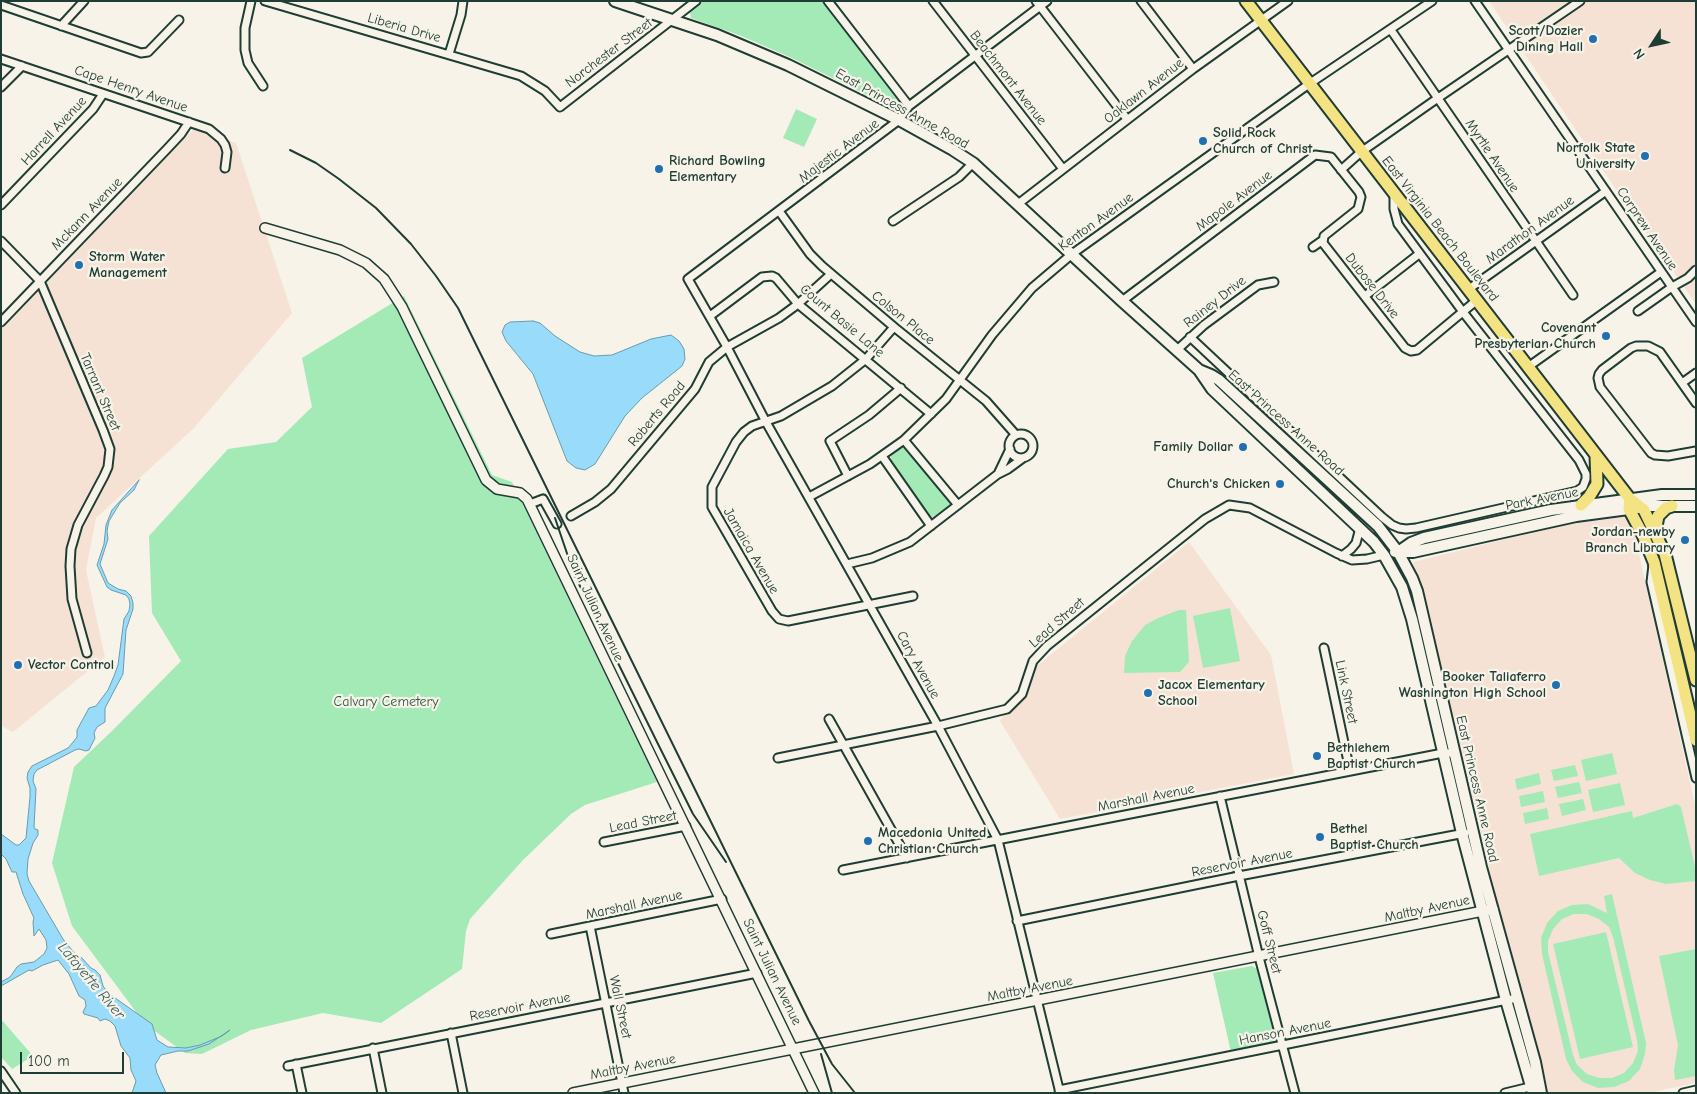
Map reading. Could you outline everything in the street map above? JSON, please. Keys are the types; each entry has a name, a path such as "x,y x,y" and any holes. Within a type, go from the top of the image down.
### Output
{"main road":[{"name":"East Princess Anne Road","path":"615,1 726,38 788,65 899,120 973,163 1199,370 1212,389 1360,528 1384,554 1402,587 1412,619 1482,911 1506,1000 1536,1089"},
{"name":"East Virginia Beach Boulevard","path":"1246,1 1596,456 1629,504 1654,562 1696,740"},
{"name":"East Princess Anne Road","path":"1199,370 1219,380 1378,526 1398,552 1412,578 1417,591 1454,753 1493,910 1535,1062 1536,1089"},
{"path":"1581,505 1589,497 1597,484 1596,456"},
{"name":"Park Avenue","path":"1384,554 1413,552 1662,495 1696,495"},
{"name":"East Virginia Beach Boulevard","path":"1629,504 1642,507 1658,537 1669,565 1694,664 1696,680"},
{"name":"Park Avenue","path":"1398,552 1411,543 1424,538 1551,510 1581,505 1629,504"},
{"path":"1658,537 1656,527 1658,516 1666,508 1672,506"},
{"path":"1642,507 1696,506"}],"street":[{"path":"61,26 84,1"},
{"path":"252,1 245,28 245,50 248,63 263,86"},
{"name":"Liberia Drive","path":"265,1 449,54"},
{"path":"449,54 461,15 463,1"},
{"name":"Norchester Street","path":"449,54 522,76 545,91 560,107 696,1"},
{"path":"828,1 909,106"},
{"name":"Beachmont Avenue","path":"933,1 1063,169"},
{"name":"Majestic Avenue","path":"688,279 899,120 909,106 975,56 1038,4 1047,1"},
{"path":"1140,1 1193,69"},
{"name":"Oaklawn Avenue","path":"1018,204 1193,69 1288,1"},
{"name":"Kenton Avenue","path":"809,497 882,456 904,440 946,399 992,335 1032,288 1072,254 1309,84 1432,1"},
{"name":"Corprew Avenue","path":"1475,1 1696,322"},
{"path":"1313,247 1358,209 1361,201 1359,192 1342,170 1361,152 1580,1"},
{"path":"1038,4 1127,119"},
{"path":"1,5 144,53 148,52 179,20"},
{"name":"Myrtle Avenue","path":"1391,30 1573,295"},
{"name":"Cape Henry Avenue","path":"1,59 209,129 221,138 227,152 225,168"},
{"path":"1,87 22,66"},
{"name":"Harrell Avenue","path":"1,205 93,108 103,94"},
{"name":"Mckann Avenue","path":"1,322 181,134 189,122"},
{"name":"Mapole Avenue","path":"1122,301 1315,156 1331,157 1342,170"},
{"path":"893,221 958,177 973,163"},
{"name":"Marathon Avenue","path":"1468,290 1606,191"},
{"path":"1190,337 1382,517 1399,528 1416,528 1573,493 1583,487 1586,474 1579,460 1463,312 1398,224 1394,209 1394,195"},
{"name":"Colson Place","path":"779,211 810,254 830,274 986,401 1016,435"},
{"path":"265,228 284,232 340,250 366,263 384,279 402,307 486,480 499,490 520,493 530,504 543,499 558,524"},
{"name":"Dubose Drive","path":"1323,240 1405,348 1411,351 1417,350 1477,300"},
{"name":"Tarrant Street","path":"1,241 40,281 104,430 110,450 108,467 78,525 71,549 72,599 87,653"},
{"path":"1365,296 1419,254"},
{"path":"1638,311 1688,278 1696,270"},
{"path":"1528,367 1661,272"},
{"name":"Roberts Road","path":"571,516 595,502 610,489 695,389 709,362 727,347 779,318 798,304 830,274"},
{"name":"Count Basie Lane","path":"710,316 762,277 776,278 798,304 932,414"},
{"name":"Cary Avenue","path":"688,279 727,347 766,422 938,726 998,840 1059,1091"},
{"name":"Rainey Drive","path":"1177,350 1190,337 1258,285 1274,282"},
{"path":"766,422 781,416 832,386 866,358 894,327"},
{"path":"1696,403 1660,352 1643,345 1630,348 1602,370 1598,378 1600,387 1651,453 1668,456 1696,452"},
{"path":"1682,383 1696,374"},
{"path":"848,476 830,441 868,415 900,388"},
{"name":"Jamaica Avenue","path":"766,422 752,426 744,432 736,442 712,487 712,507 721,525 772,611 779,619 788,621 870,605"},
{"path":"847,564 872,558 910,542 998,474 1031,453 1033,443 1026,436 1016,435 1010,443 1010,449 998,474"},
{"path":"904,440 958,505"},
{"path":"1010,449 1013,455 1023,458"},
{"path":"882,456 931,526"},
{"path":"1573,493 1581,505"},
{"name":"Saint Julian Avenue","path":"530,504 814,1093"},
{"name":"Lead Street","path":"778,758 938,726 1007,710 1022,694 1033,661 1047,646 1205,518 1229,505 1250,508 1352,560 1384,554"},
{"path":"1342,556 1351,549 1358,538 1360,528"},
{"path":"1654,562 1651,582 1696,778"},
{"path":"870,605 913,596"},
{"name":"Link Street","path":"1324,648 1350,771"},
{"path":"1679,667 1694,664"},
{"path":"829,719 907,858"},
{"name":"Marshall Avenue","path":"843,870 1443,753 1454,753"},
{"name":"Goff Street","path":"1220,796 1259,957 1296,1093"},
{"name":"Lead Street","path":"604,842 686,826"},
{"name":"Reservoir Avenue","path":"1017,921 1473,831"},
{"name":"Marshall Avenue","path":"551,934 722,899"},
{"name":"Maltby Avenue","path":"573,1093 1493,910"},
{"name":"Wall Street","path":"590,926 624,1093"},
{"name":"Reservoir Avenue","path":"288,1066 757,973"},
{"name":"Hanson Avenue","path":"1059,1091 1517,998"},
{"path":"451,1033 463,1093"},
{"path":"374,1048 382,1093"},
{"path":"296,1064 302,1093"},
{"path":"1,1071 16,1093"},
{"path":"1505,1093 1536,1089"},
{"path":"1683,1093 1696,1090"}],"shaded area":[{"name":"Norfolk State University","path":"1489,1 1696,1 1696,304 1619,194"},
{"path":"194,129 236,143 292,313 194,428 96,518 86,570 105,657 13,732 1,726 1,330"},
{"name":"Booker Taliaferro Washington High School","path":"1629,509 1696,809 1696,1083 1648,1093 1545,1093 1413,562"},
{"name":"Jacox Elementary School","path":"1189,542 1271,655 1294,774 1060,819 1000,721 1037,666"}],"green space":[{"path":"703,1 822,1 900,103 895,109 792,58 739,35 691,18 690,12"},
{"path":"796,109 817,119 804,147 783,138"},
{"name":"Calvary Cemetery","path":"404,296 492,475 512,482 657,782 585,805 571,814 523,860 470,919 466,931 462,969 381,1023 323,1013 251,1030 202,1054 185,1053 145,1024 72,926 52,863 74,767 181,661 152,613 149,536 228,449 276,442 312,407 302,358"},
{"path":"902,447 908,449 950,499 950,505 933,517 929,516 890,462 891,456"},
{"path":"1230,608 1240,661 1203,668 1193,616"},
{"path":"1179,610 1186,610 1189,662 1180,672 1124,673 1125,656 1132,641 1145,625"},
{"path":"1612,753 1617,774 1586,781 1581,760"},
{"path":"1575,765 1578,776 1554,781 1551,770"},
{"path":"1539,773 1541,784 1517,790 1515,779"},
{"path":"1579,782 1582,793 1558,798 1555,787"},
{"path":"1620,783 1625,805 1593,812 1588,790"},
{"path":"1543,791 1545,802 1521,807 1519,796"},
{"path":"1583,799 1586,810 1562,816 1559,804"},
{"path":"1677,804 1681,807 1696,871 1696,881 1666,884 1650,880 1635,873 1619,858 1539,876 1530,834 1632,811 1633,818"},
{"path":"1547,808 1549,819 1525,824 1523,813"},
{"path":"1612,894 1646,1043 1640,1069 1629,1081 1614,1087 1598,1088 1583,1082 1572,1071 1566,1059 1542,954 1541,938 1547,923 1558,911 1572,905 1588,904 1607,913 1604,896","holes":["1574,914 1587,914 1599,919 1609,927 1613,937 1637,1040 1638,1051 1633,1063 1624,1073 1612,1078 1599,1078 1587,1074 1577,1065 1548,952 1548,941 1553,929 1562,919"]},
{"path":"1606,932 1633,1047 1580,1059 1553,944"},
{"path":"1696,949 1696,1076 1675,1080 1674,1070 1678,1045 1659,956"},
{"path":"1252,966 1257,969 1275,1039 1273,1044 1231,1052 1213,973"},
{"path":"1,1019 33,1056 12,1069 1,1057"}],"water":[{"path":"533,321 540,323 555,336 580,352 594,356 612,355 651,339 671,335 679,341 684,349 685,359 682,366 642,398 625,416 595,464 585,470 576,468 567,461 533,374 506,341 502,332 505,325 510,322"},
{"name":"Lafayette River","path":"139,480 134,490 120,503 109,521 108,539 100,564 108,583 126,591 131,596 133,603 133,609 126,630 123,674 105,708 105,722 97,727 94,733 95,738 89,750 75,750 37,770 34,774 33,781 36,789 34,827 38,830 38,835 33,843 28,859 27,874 29,881 63,939 76,955 80,956 100,975 103,986 108,993 152,1024 157,1040 168,1047 186,1048 200,1045 219,1037 209,1044 188,1051 161,1055 155,1065 166,1093 132,1093 136,1081 131,1070 130,1058 121,1046 115,1026 105,1019 100,1021 98,1018 84,1014 85,1000 79,996 69,974 58,960 32,971 29,970 1,986 1,982 10,977 17,967 21,964 34,962 44,954 47,948 46,940 39,929 34,936 34,918 16,872 12,872 6,859 1,854 1,834 16,845 19,845 26,838 30,797 28,772 32,766 68,748 77,737 77,730 89,708 96,706 108,690 114,676 118,665 124,619 130,605 126,595 107,587 97,565 104,544 106,525 112,510"}],"railway":[{"path":"290,150 316,163 376,208 411,244 458,308 809,1021 832,1064 855,1093"},
{"path":"555,518 574,574 660,748 693,814 726,862"},
{"path":"821,1054 832,1093"}],"place":[{"name":"Scott/Dozier Dining Hall","path":"1593,39"},
{"name":"Solid Rock Church of Christ","path":"1203,141"},
{"name":"Norfolk State University","path":"1645,156"},
{"name":"Richard Bowling Elementary","path":"659,169"},
{"name":"Storm Water Management","path":"79,265"},
{"name":"Covenant Presbyterian Church","path":"1606,336"},
{"name":"Family Dollar","path":"1243,447"},
{"name":"Church's Chicken","path":"1280,484"},
{"name":"Jordan-newby Branch Library","path":"1685,540"},
{"name":"Vector Control","path":"18,665"},
{"name":"Booker Taliaferro Washington High School","path":"1556,685"},
{"name":"Jacox Elementary School","path":"1148,693"},
{"name":"Bethlehem Baptist Church","path":"1317,756"},
{"name":"Bethel Baptist Church","path":"1320,837"},
{"name":"Macedonia United Christian Church","path":"868,841"}]}
